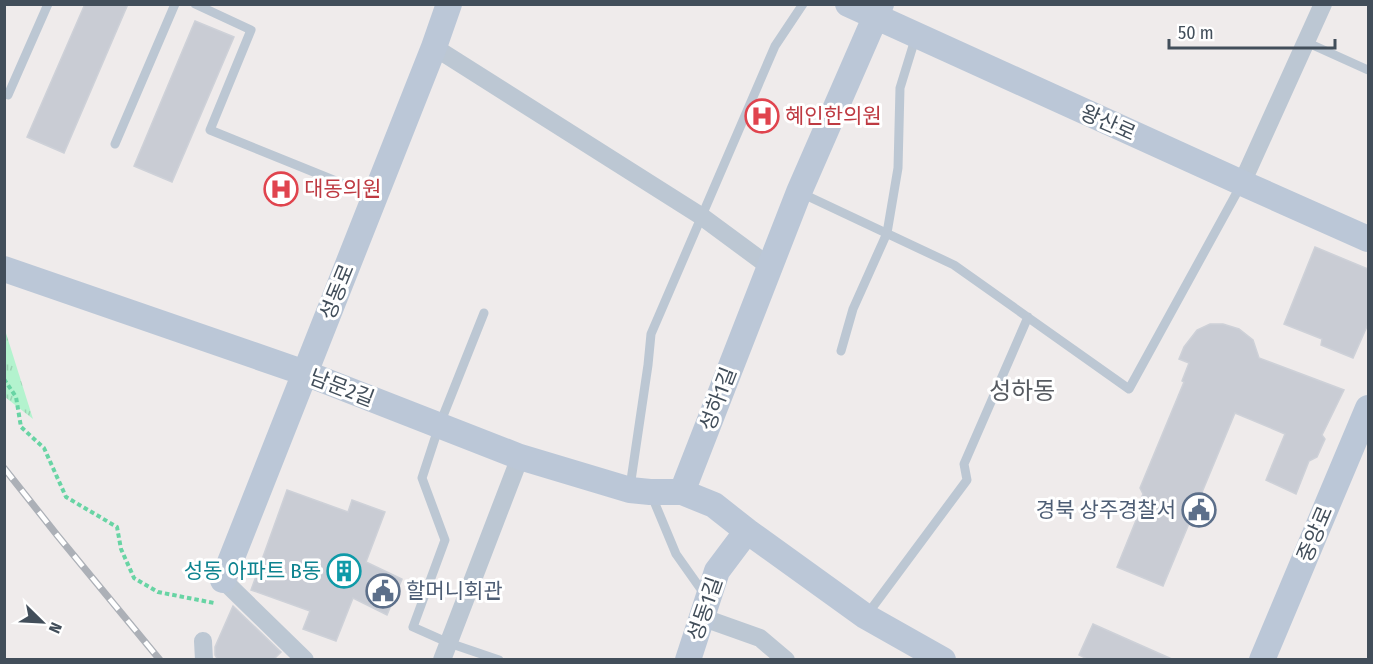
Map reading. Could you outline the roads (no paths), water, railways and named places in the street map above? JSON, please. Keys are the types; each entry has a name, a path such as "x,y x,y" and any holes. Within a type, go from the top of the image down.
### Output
{"street":[{"name":"성동로","path":"223,579 449,4"},
{"name":"왕산로","path":"849,4 877,11 916,36 1368,238"},
{"path":"1242,183 1323,4"},
{"name":"성하1길","path":"682,492 799,192 877,11"},
{"path":"434,47 701,216 770,267"},
{"name":"남문2길","path":"4,269 305,373 520,457 640,491 682,492"},
{"name":"중앙로","path":"1262,660 1368,408"},
{"path":"445,651 520,457"},
{"path":"682,492 714,505 866,616 943,660"},
{"name":"성동1길","path":"688,660 717,571 747,531"},
{"path":"223,579 305,660"},
{"path":"704,608 760,638 786,660"},
{"path":"203,641 204,660"}],"lane":[{"path":"8,95 48,4"},
{"path":"115,144 175,4"},
{"path":"195,4 251,30 210,130 375,196"},
{"path":"704,608 640,491 651,334 775,46 803,4"},
{"path":"841,351 853,309 887,233 898,168 900,88 916,36"},
{"path":"1306,42 1368,70"},
{"path":"799,192 954,264 1128,389 1242,183"},
{"path":"484,313 439,426 422,478 445,540 413,627 445,651 499,660"},
{"path":"866,616 967,480 964,464 1028,317"}],"railway":[{"path":"4,468 160,660"}],"place":[{"name":"혜인한의원","path":"762,116"},
{"name":"대동의원","path":"281,189"},
{"name":"경북 상주경찰서","path":"1199,510"},
{"name":"성동 아파트 B동","path":"344,571"},
{"name":"할머니회관","path":"383,591"}],"district":[{"name":"성하동","path":"1022,391"}]}
